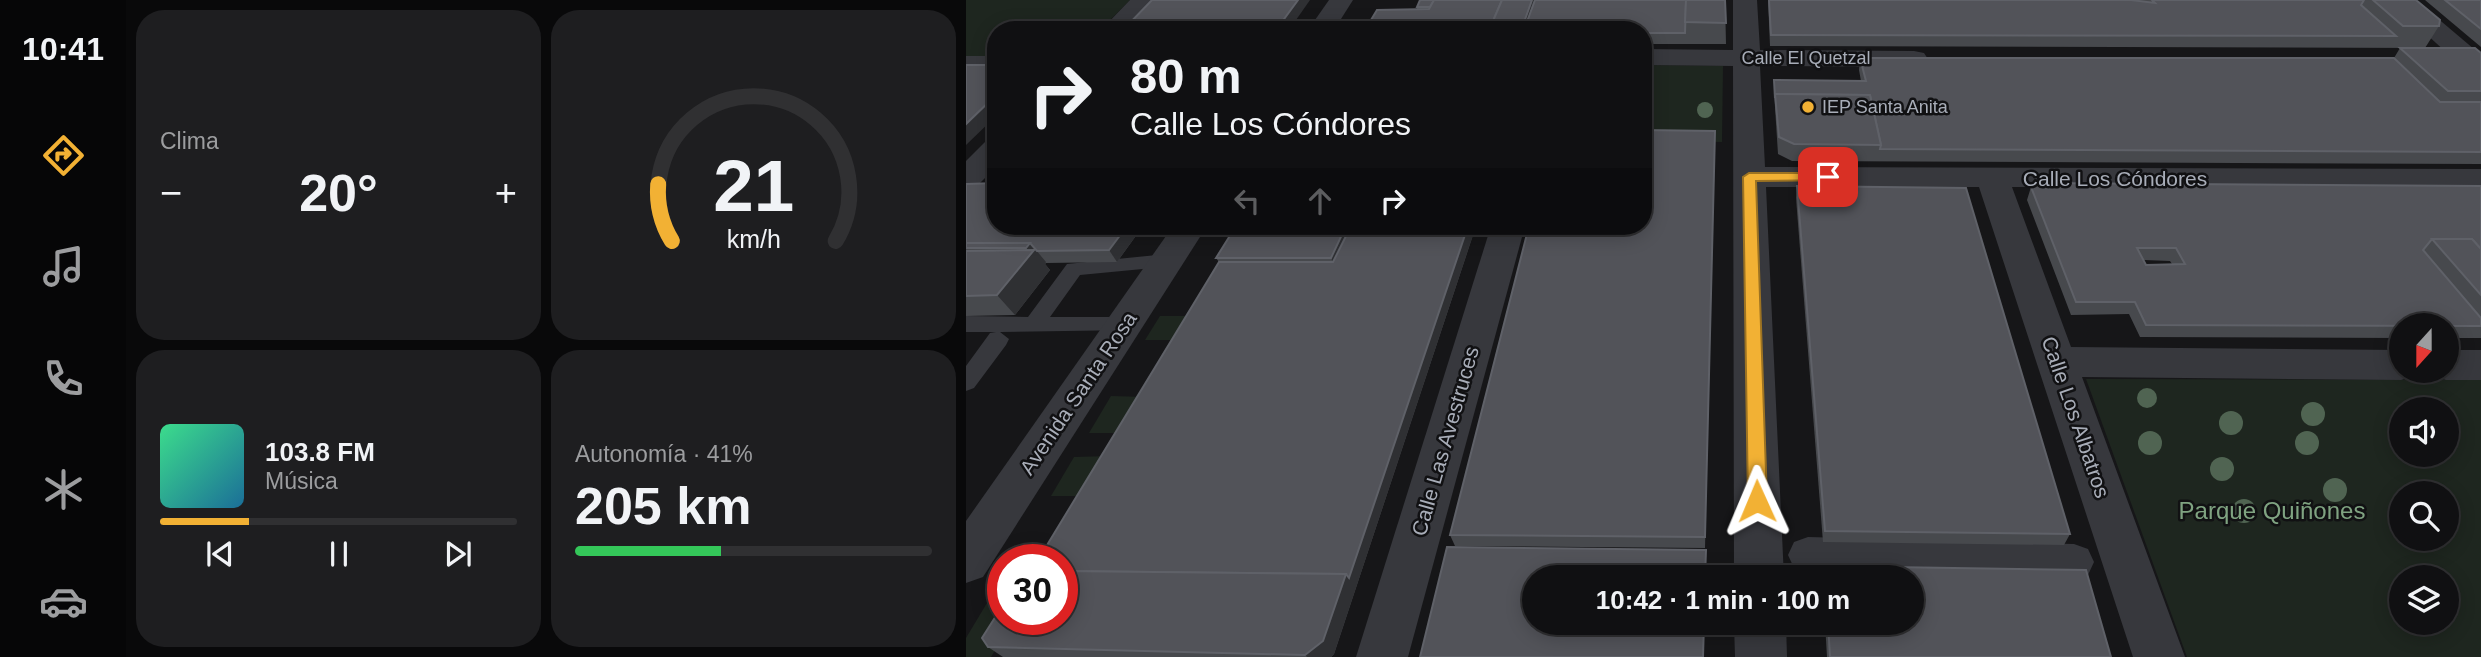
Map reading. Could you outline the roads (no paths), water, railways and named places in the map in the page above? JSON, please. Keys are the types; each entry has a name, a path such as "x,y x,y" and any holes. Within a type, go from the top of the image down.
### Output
{"street":[{"path":"1123,21 1144,0"},
{"path":"1327,21 1341,0"},
{"path":"1745,0 1759,565"},
{"path":"2401,0 2477,66"},
{"name":"Calle El Quetzal","path":"1652,57 1939,59"},
{"path":"2429,62 2477,66"},
{"path":"966,64 987,64"},
{"path":"966,179 987,158"},
{"name":"Calle Los Cóndores","path":"1749,177 2481,179"},
{"name":"Calle Los Albatros","path":"1992,177 2159,657"},
{"path":"966,179 987,179"},
{"name":"Avenida Santa Rosa","path":"966,561 1184,235"},
{"name":"Calle Las Avestruces","path":"1382,657 1505,235"},
{"path":"2056,362 2389,365"},
{"path":"2459,365 2481,365"},
{"path":"1808,555 2074,562"},
{"path":"1760,635 1761,657"}],"lane":[{"path":"1034,324 1074,269 1167,261"},
{"path":"966,324 1124,325"},
{"path":"966,382 998,339"}],"place":[{"name":"IEP Santa Anita","path":"1808,107"}],"park label":[{"name":"Parque Quiñones","path":"2272,510"}]}
